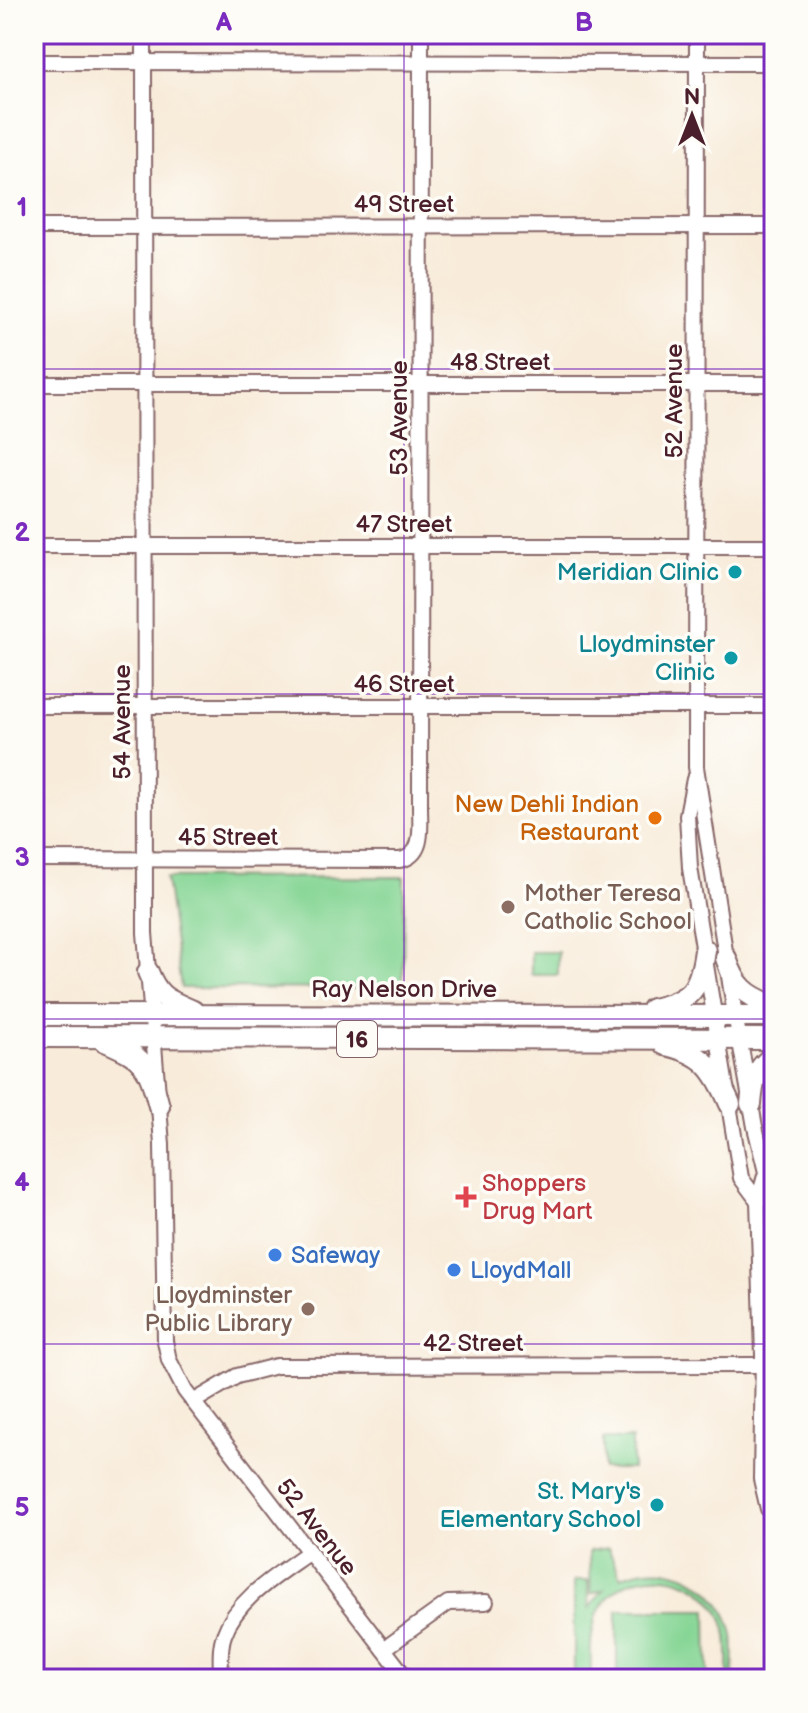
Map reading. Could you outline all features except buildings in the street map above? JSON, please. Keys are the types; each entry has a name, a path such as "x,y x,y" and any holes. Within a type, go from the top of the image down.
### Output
{"highway":[{"path":"619,1016 663,1006 688,995 697,986 705,950"},
{"path":"726,958 733,979 740,987 761,1002 774,1006"},
{"path":"148,972 156,991 200,1014"},
{"name":"Ray Nelson Drive","path":"34,1015 774,1016"},
{"name":"Ray Nelson Drive","path":"34,1037 774,1039"},
{"path":"98,1037 142,1060 152,1079 159,1106"},
{"path":"634,1038 679,1048 701,1059 719,1078 730,1104"},
{"path":"533,1052 539,1046 560,1039"},
{"path":"751,1104 756,1074 763,1063 774,1056"}],"street":[{"name":"54 Avenue","path":"144,34 145,933 159,1106 164,1336 173,1370 193,1402"},
{"name":"53 Avenue","path":"417,849 420,832 421,34"},
{"name":"52 Avenue","path":"697,34 696,767 726,958 725,1016 729,1039 730,1104 741,1178 758,1201"},
{"path":"34,62 774,63"},
{"name":"49 Street","path":"34,227 774,226"},
{"name":"48 Street","path":"34,384 774,384"},
{"name":"47 Street","path":"34,546 774,546"},
{"name":"46 Street","path":"34,706 774,706"},
{"name":"52 Avenue","path":"696,767 687,815 688,849 705,950 729,1039 751,1104 766,1172 758,1201 763,1365 761,1479 771,1512"},
{"name":"45 Street","path":"34,859 400,860 411,856 417,849"},
{"name":"42 Street","path":"193,1402 237,1376 276,1366 763,1365"},
{"name":"52 Avenue","path":"193,1402 407,1679"},
{"path":"221,1679 224,1636 236,1612 250,1597 309,1552"},
{"path":"384,1649 448,1603 486,1602"}],"green space":[{"path":"404,877 403,989 181,988 166,878"},
{"path":"531,952 558,952 558,975 531,975"},
{"path":"603,1439 632,1439 632,1469 603,1469"},
{"path":"608,1548 621,1577 656,1569 674,1572 690,1578 718,1601 733,1635 733,1679 728,1679 726,1633 716,1607 688,1583 652,1577 635,1580 619,1588 605,1601 592,1633 591,1679 574,1679 574,1581 588,1581 589,1608 603,1590 591,1594 589,1551"},
{"path":"617,1610 707,1610 708,1679 617,1679"}],"place":[{"name":"Meridian Clinic","path":"735,572"},
{"name":"Lloydminster Clinic","path":"731,658"},
{"name":"New Dehli Indian Restaurant","path":"655,818"},
{"name":"Mother Teresa Catholic School","path":"508,907"},
{"name":"Shoppers Drug Mart","path":"466,1197"},
{"name":"Safeway","path":"275,1255"},
{"name":"LloydMall","path":"454,1270"},
{"name":"Lloydminster Public Library","path":"308,1309"},
{"name":"St. Mary's Elementary School","path":"657,1505"}]}
